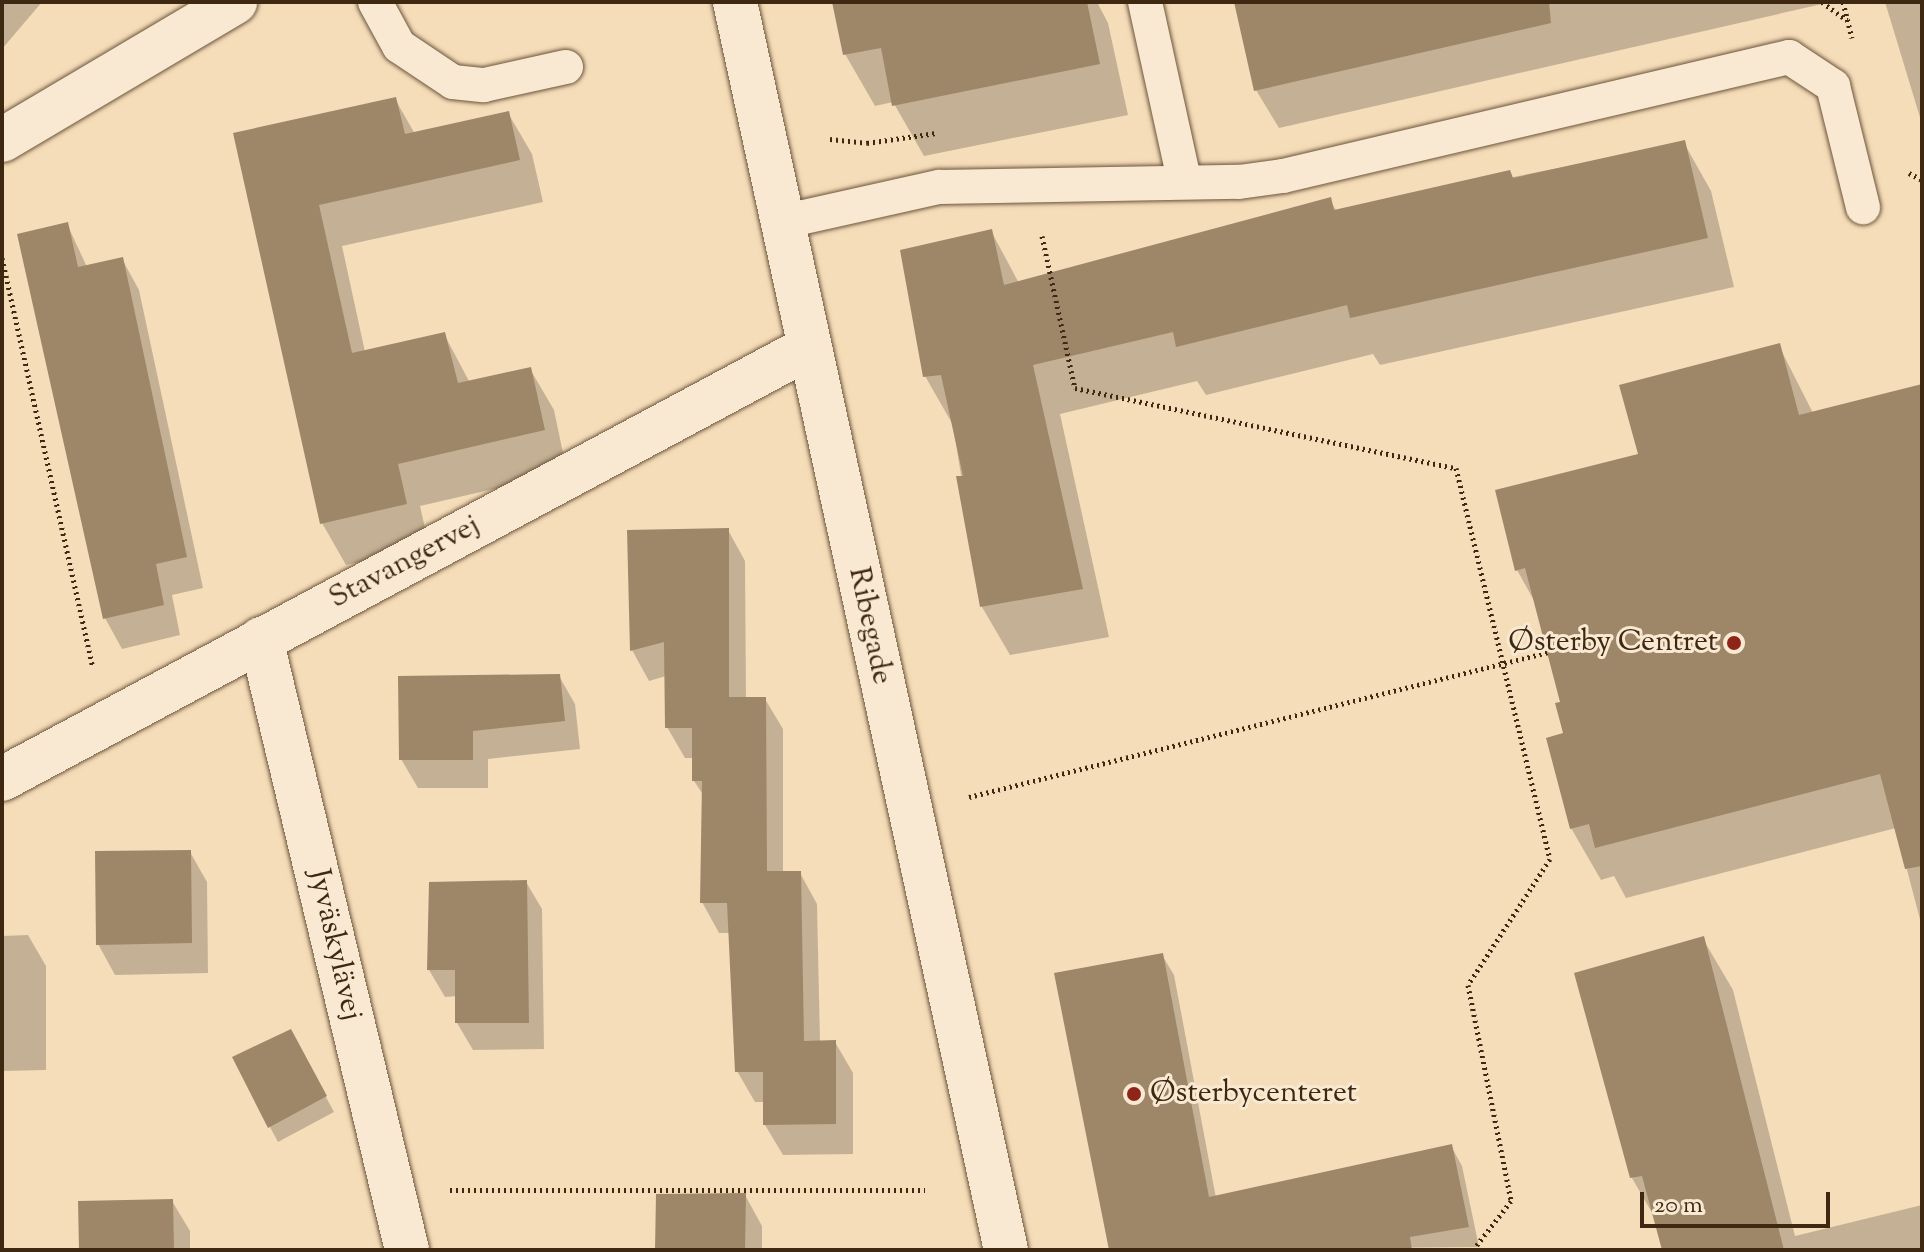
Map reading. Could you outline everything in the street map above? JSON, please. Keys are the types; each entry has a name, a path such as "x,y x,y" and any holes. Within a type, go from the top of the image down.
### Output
{"street":[{"path":"2,140 235,2"},
{"name":"Ribegade","path":"735,2 1006,1250"},
{"name":"Stavangervej","path":"2,779 808,348"},
{"name":"Jyväskylävej","path":"261,639 405,1249"}],"lane":[{"path":"375,2 399,46 453,82 484,85 566,67"},
{"path":"1145,2 1184,180"},
{"path":"782,222 939,187 1283,176 1789,57 1833,86 1863,207"}],"path":[{"path":"1822,2 1847,20"},
{"path":"830,139 867,143 948,133"},
{"path":"1031,184 1075,388 1456,468 1550,859 1468,985 1511,1201 1473,1250"},
{"path":"2,258 105,724"},
{"path":"969,797 1549,652"},
{"path":"393,1191 925,1190"}],"building":[{"path":"832,2 1087,2 1100,64 892,106 881,48 843,55"},
{"path":"1234,2 1549,2 1551,23 1254,91"},
{"path":"396,97 405,134 509,111 520,160 319,205 352,353 445,332 458,383 531,367 545,430 398,464 407,504 320,524 233,133"},
{"path":"1685,140 1708,238 1350,318 1347,305 1176,347 1173,332 1033,365 1083,589 980,607 956,476 963,476 941,375 923,377 900,250 992,229 1004,285 1331,197 1334,210 1510,170 1513,178"},
{"path":"68,222 78,267 123,257 187,557 156,564 164,605 103,619 17,234"},
{"name":"Østerby Centret","path":"1780,343 1799,415 1922,384 1922,866 1905,869 1880,774 1595,848 1589,824 1570,829 1546,738 1563,733 1555,703 1560,702 1525,568 1515,571 1495,490 1638,454 1619,385"},
{"path":"729,528 729,697 766,697 767,871 801,871 804,1041 836,1040 836,1124 763,1125 763,1072 735,1072 727,903 700,903 702,781 692,781 692,728 665,728 664,642 630,651 627,530"},
{"path":"560,674 565,721 473,731 473,760 399,760 398,676"},
{"path":"191,850 192,943 96,945 95,851"},
{"path":"527,880 529,1023 455,1023 455,970 427,970 429,882"},
{"path":"1704,936 1784,1250 1662,1250 1642,1176 1630,1178 1574,973"},
{"path":"1163,953 1209,1197 1452,1144 1469,1227 1410,1237 1412,1250 1109,1250 1054,973"},
{"path":"291,1029 327,1096 268,1128 232,1057"},
{"path":"746,1193 745,1250 655,1250 656,1194"},
{"path":"173,1199 174,1250 79,1250 78,1201"}],"place":[{"name":"Østerby Centret","path":"1734,643"},
{"name":"Østerbycenteret","path":"1134,1094"}]}
